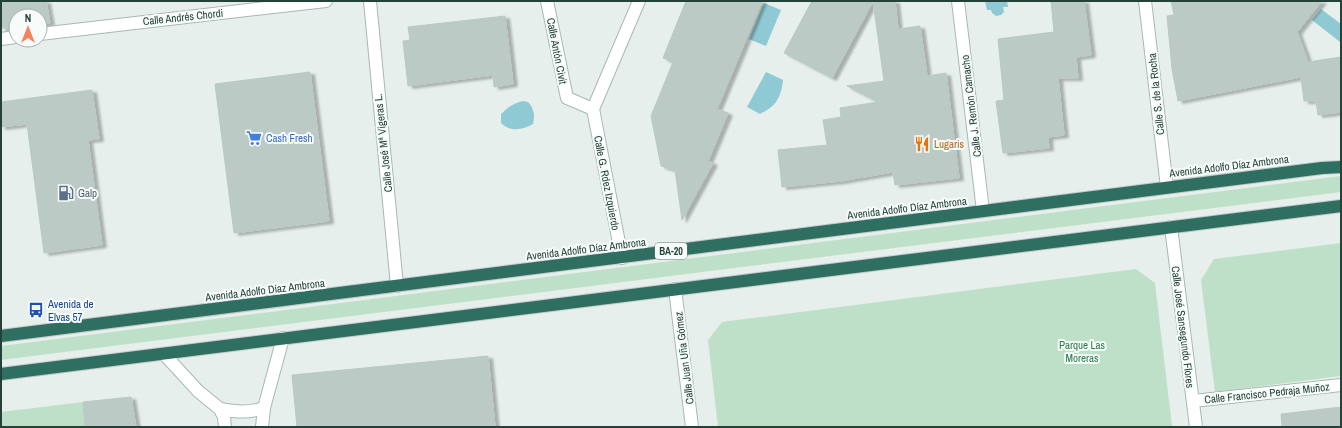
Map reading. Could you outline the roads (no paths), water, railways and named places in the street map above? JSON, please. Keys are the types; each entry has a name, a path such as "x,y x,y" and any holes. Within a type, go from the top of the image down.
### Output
{"highway":[{"name":"Avenida Adolfo Díaz Ambrona","path":"1,336 1322,168 1341,167"},
{"path":"1,374 1341,206"}],"street":[{"name":"Calle Andrés Chordi","path":"48,33 326,1"},
{"name":"Calle José Mª Vigeras L.","path":"370,1 397,286"},
{"name":"Calle Antón Civit","path":"547,1 567,98 593,109"},
{"path":"593,109 639,1"},
{"name":"Calle J. Remón Camacho","path":"958,1 983,211"},
{"name":"Calle S. de la Rocha","path":"1145,1 1166,188"},
{"name":"Calle G. Rdez Izquierdo","path":"593,109 622,258"},
{"name":"Calle José Sansegundo Flores","path":"1171,227 1196,427"},
{"name":"Calle Juan Uña Gómez","path":"675,289 692,427"},
{"path":"262,427 264,408 283,338"},
{"path":"164,354 198,391 220,409 224,417 225,427"},
{"name":"Calle Francisco Pedraja Muñoz","path":"1193,401 1341,385"},
{"path":"220,409 254,412 264,408"}],"water":[{"path":"985,1 1007,1 1008,7 1003,7 1004,12 1001,15 996,16 991,10 987,10"},
{"path":"764,3 781,10 766,46 749,39"},
{"path":"1321,9 1341,24 1340,42 1312,20"},
{"path":"766,72 783,80 781,92 777,101 770,108 760,114 747,107"},
{"path":"523,101 528,102 533,109 533,124 521,129 512,129 501,123 501,114 506,109"}],"place":[{"name":"Cash Fresh","path":"254,138"},
{"name":"Lugaris","path":"922,144"},
{"name":"Galp","path":"66,193"},
{"name":"Avenida de Elvas 57","path":"36,310"}],"park label":[{"name":"Parque Las Moreras","path":"1082,351"}]}
